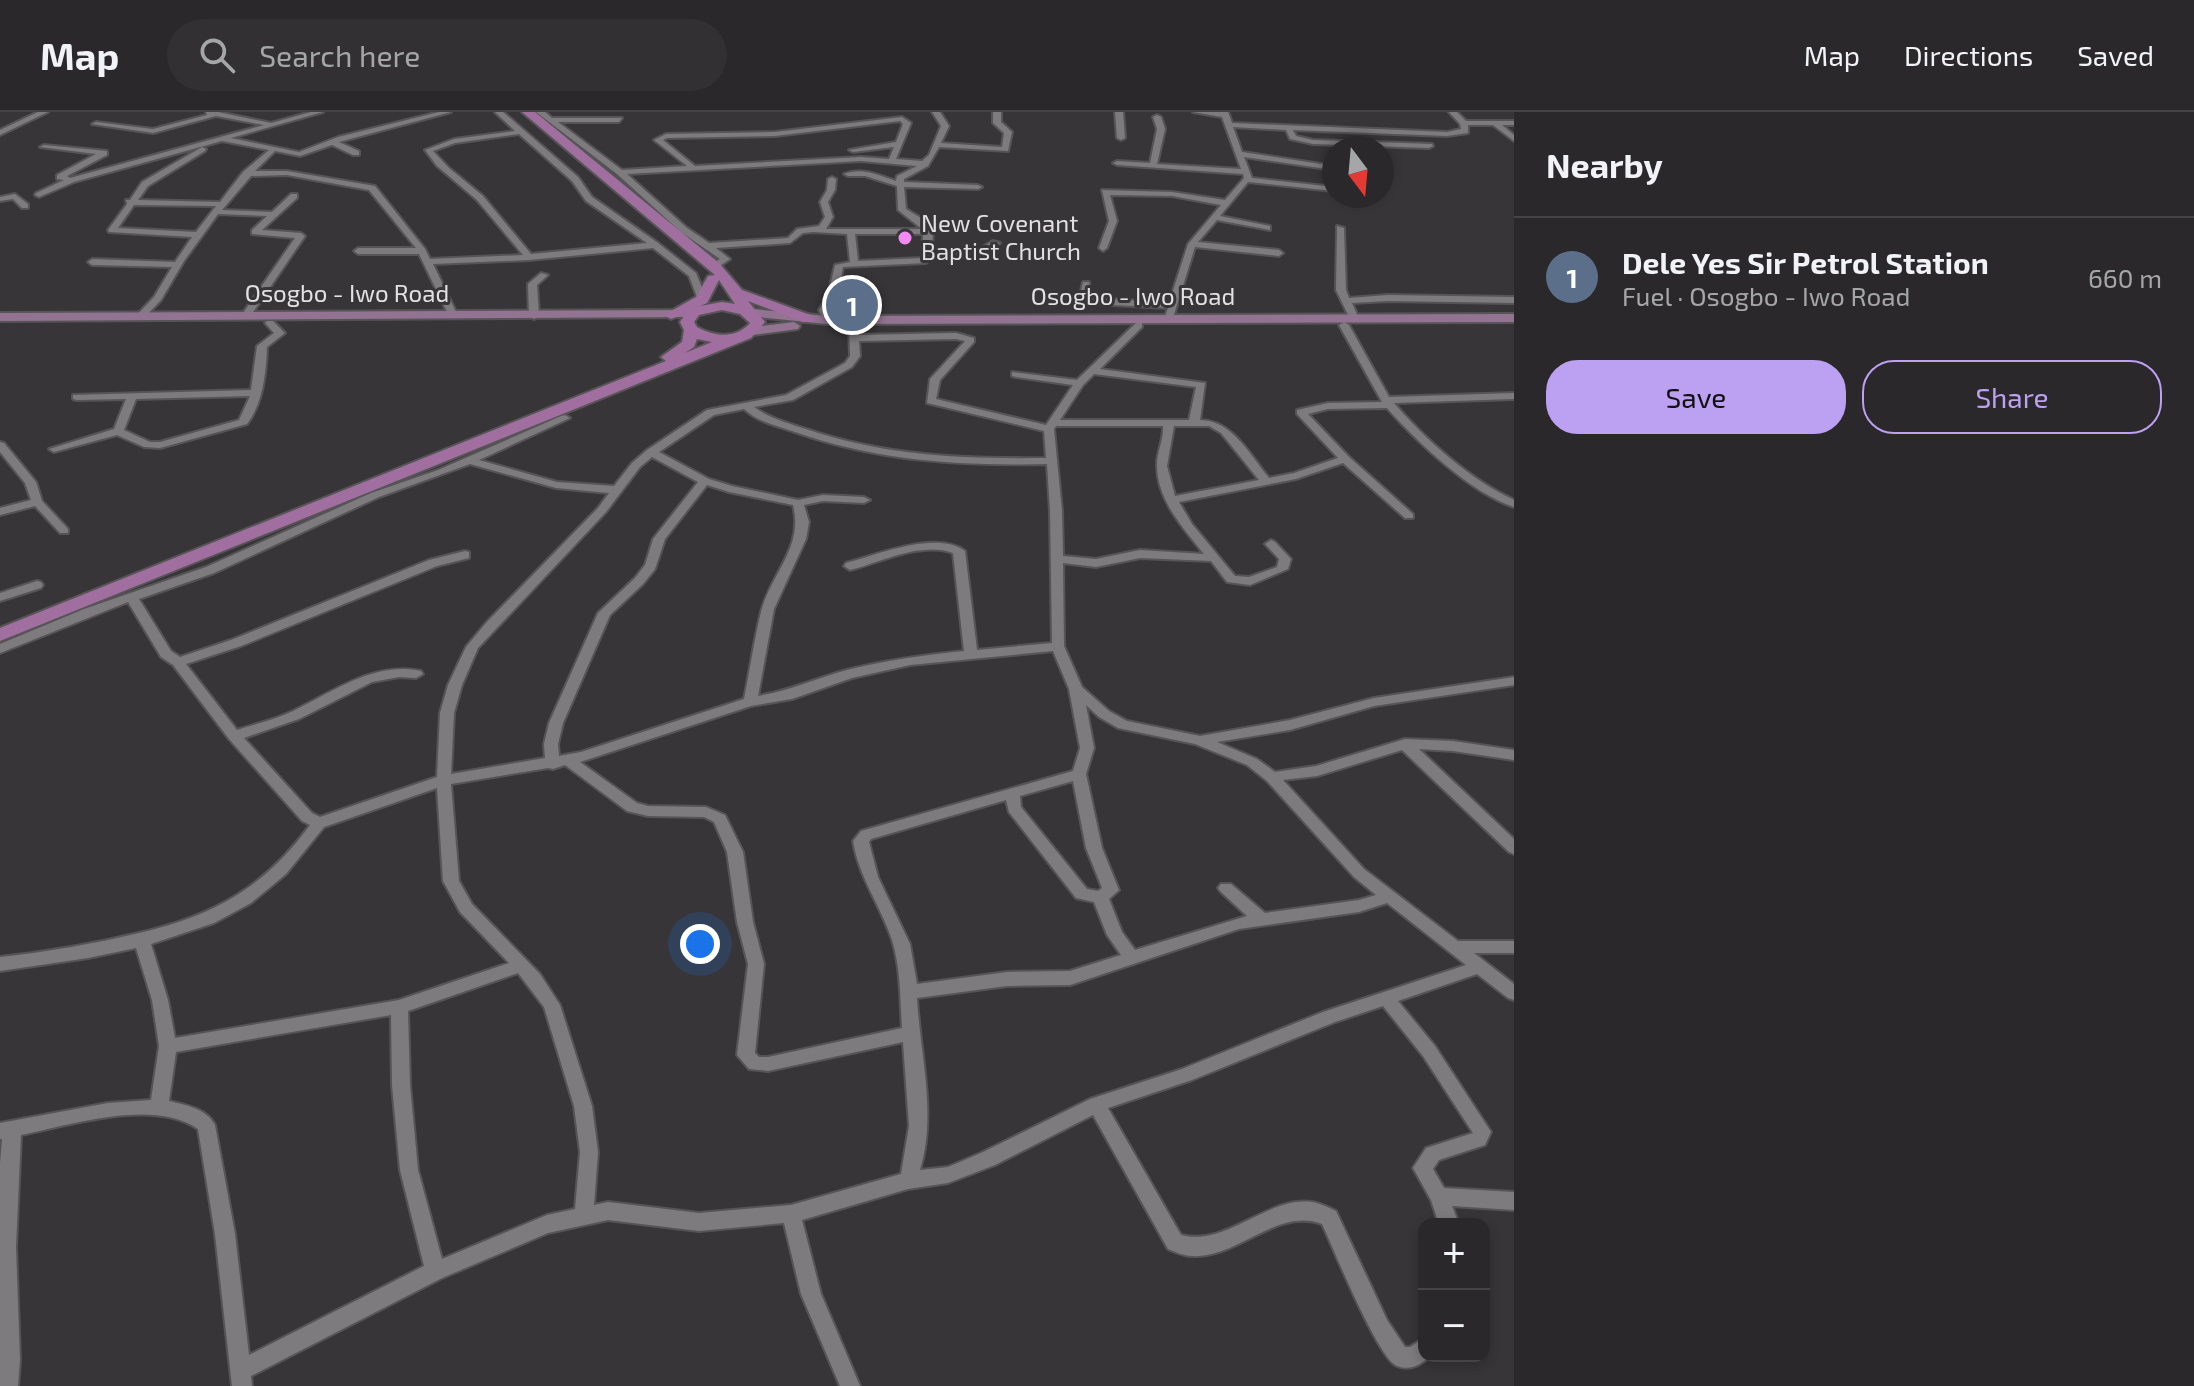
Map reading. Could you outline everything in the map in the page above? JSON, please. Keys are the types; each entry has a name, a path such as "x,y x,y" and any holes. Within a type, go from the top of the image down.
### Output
{"highway":[{"path":"514,112 622,192 713,272 722,306"},
{"path":"0,635 746,334 758,322 736,291 572,154 539,115"},
{"path":"0,623 681,352 689,344 694,317 713,272"},
{"path":"736,291 808,319"},
{"path":"671,315 694,317 722,306 749,311"},
{"path":"694,317 717,339 746,334"}],"main road":[{"name":"Osogbo - Iwo Road","path":"749,311 827,320 1170,312 1349,322 1514,325"},
{"name":"Osogbo - Iwo Road","path":"0,317 671,315"},
{"name":"Osogbo - Iwo Road","path":"0,324 620,321 694,317"},
{"name":"Osogbo - Iwo Road","path":"746,334 855,332 902,325 1139,325 1514,318"}],"street":[{"path":"0,133 44,112"},
{"path":"204,112 271,124"},
{"path":"243,118 256,112"},
{"path":"39,195 71,180 319,112"},
{"path":"223,139 272,151 300,154 332,142 447,112"},
{"path":"499,112 575,179 589,199 693,275 694,317"},
{"path":"861,112 871,122"},
{"path":"899,181 922,164 938,145 945,126 936,112"},
{"path":"938,145 1005,149 1008,132 997,123 997,112"},
{"path":"1119,112 1121,138"},
{"path":"1197,112 1288,127 1447,134 1465,131 1464,123 1453,112"},
{"path":"96,124 153,131 217,114"},
{"path":"539,115 619,120"},
{"path":"539,115 620,172 684,230 726,259 713,272"},
{"path":"1153,165 1161,129 1157,117"},
{"path":"1226,117 1247,176"},
{"path":"695,169 658,140 666,136 786,133 902,119 907,123 893,159"},
{"path":"1464,123 1514,123"},
{"path":"1496,124 1514,139"},
{"path":"1288,127 1293,137 1313,142 1429,146"},
{"path":"521,132 454,141 429,150 509,229 529,257"},
{"path":"332,142 356,153"},
{"path":"198,235 112,231 129,202 145,184 210,143"},
{"path":"853,150 899,144"},
{"path":"44,147 104,153 60,177 71,180"},
{"path":"140,317 155,303 198,235 246,174 272,151"},
{"path":"299,166 300,154"},
{"path":"1239,154 1322,166"},
{"path":"620,172 893,159 922,164"},
{"path":"1117,163 1322,187"},
{"path":"246,174 287,173 372,188 422,251 453,316"},
{"path":"848,174 978,187"},
{"path":"1086,284 1085,295 1095,301 1170,312 1192,244 1247,176"},
{"path":"707,246 790,240 800,231 826,225 829,217 824,202 831,190 832,179"},
{"path":"827,320 824,310 833,295 839,265 854,262 919,263 926,260 929,232 922,220 902,210 899,181"},
{"path":"622,192 638,188"},
{"path":"1103,248 1113,221 1106,198 1108,191 1172,194 1226,203"},
{"path":"0,199 15,196 25,206"},
{"path":"246,316 301,236 255,232 294,196"},
{"path":"129,202 273,214"},
{"path":"1214,217 1267,228"},
{"path":"1340,228 1341,290 1349,322 1388,402 1472,478 1493,495 1514,504"},
{"path":"800,231 929,232"},
{"path":"851,231 854,262"},
{"path":"927,250 981,252 996,243"},
{"path":"1192,244 1279,253"},
{"path":"428,262 529,257 655,245"},
{"path":"358,251 422,251"},
{"path":"92,262 177,265"},
{"path":"534,316 532,284 544,275"},
{"path":"1345,301 1388,298 1514,300"},
{"path":"54,449 118,431 148,445 211,434 247,419 261,371 262,346 280,333 270,323"},
{"path":"1012,794 1014,808 1082,894 1100,897 1111,890 1094,848 1079,774 1087,748 1076,689 1058,646 1050,461 1052,426 1079,383 1095,371 1139,325"},
{"path":"584,1213 589,1152 572,1064 552,1005 521,966 466,908 451,881 444,780 447,713 472,647 651,452 711,412 795,395 849,365 855,356 855,332 956,336 971,340 935,379 931,401 1052,426 1211,423 1225,431 1266,481"},
{"path":"1095,371 1201,385 1194,422"},
{"path":"1016,374 1079,383"},
{"path":"77,397 254,393"},
{"path":"118,431 132,396"},
{"path":"1409,516 1345,459 1302,410 1514,396"},
{"path":"747,406 783,425 870,453 940,462 1050,461"},
{"path":"0,649 210,570 375,495 469,460 565,418"},
{"path":"1168,423 1170,431 1162,466 1171,500 1235,581 1250,581 1274,574 1286,564 1271,544"},
{"path":"0,445 30,482 37,502 64,531"},
{"path":"651,452 705,481 798,503 823,498 864,500"},
{"path":"0,462 13,459"},
{"path":"1171,500 1296,476 1345,459"},
{"path":"469,460 556,485 595,488 614,494"},
{"path":"705,481 659,539 651,566 604,613 556,723 551,744 561,762 632,807 648,811 706,812 720,819 735,852 745,922 756,964 746,1055 755,1064 791,1060 911,1033"},
{"path":"0,512 37,502"},
{"path":"750,702 768,609 800,539 803,522 798,503"},
{"path":"850,566 924,547 955,548 959,551 971,654"},
{"path":"1056,559 1096,563 1140,554 1216,558"},
{"path":"178,662 236,643 433,563 465,555"},
{"path":"0,597 37,585"},
{"path":"132,598 166,654 178,662 234,736 307,817 319,823"},
{"path":"0,964 141,939 211,918 234,906 292,861 319,823 444,780 561,762 750,702 787,696 849,674 910,661 1058,646"},
{"path":"234,736 293,716 362,680 385,672 416,674"},
{"path":"1198,740 1242,735 1374,702 1514,681"},
{"path":"1076,689 1104,714 1123,725 1198,740 1252,762 1272,777 1330,843 1387,897 1514,993"},
{"path":"1272,777 1317,771 1405,744 1453,746 1514,755"},
{"path":"1405,744 1514,848"},
{"path":"908,1180 918,1154 921,1117 911,1033 910,992 897,931 876,895 861,841 866,835 1079,774"},
{"path":"1226,888 1261,919"},
{"path":"1100,897 1115,935 1131,957"},
{"path":"910,992 1007,979 1070,978 1239,923 1359,906 1387,897"},
{"path":"141,939 160,1000 168,1046 159,1105"},
{"path":"1456,947 1514,947"},
{"path":"168,1046 399,1007 521,966"},
{"path":"8,1386 12,1338 6,1292 6,1130 159,1105 198,1117 206,1125 225,1234 241,1378 435,1271 547,1224 584,1213 608,1211 699,1222 791,1214 908,1180 948,1175 988,1159 1096,1104 1186,1075 1329,1017 1388,1000 1478,967"},
{"path":"1388,1000 1429,1051 1482,1132 1479,1139 1426,1159 1422,1168 1439,1196 1447,1218"},
{"path":"399,1007 401,1085 409,1170 435,1271"},
{"path":"1096,1104 1175,1243 1193,1249 1203,1248 1241,1230 1288,1216 1315,1211 1323,1213 1329,1217 1380,1327 1400,1357 1414,1357 1418,1353"},
{"path":"1439,1196 1514,1201"},
{"path":"791,1214 819,1318 850,1386"}],"place":[{"name":"New Covenant Baptist Church","path":"905,238"},
{"name":"Dele Yes Sir Petrol Station","path":"852,305"}]}
